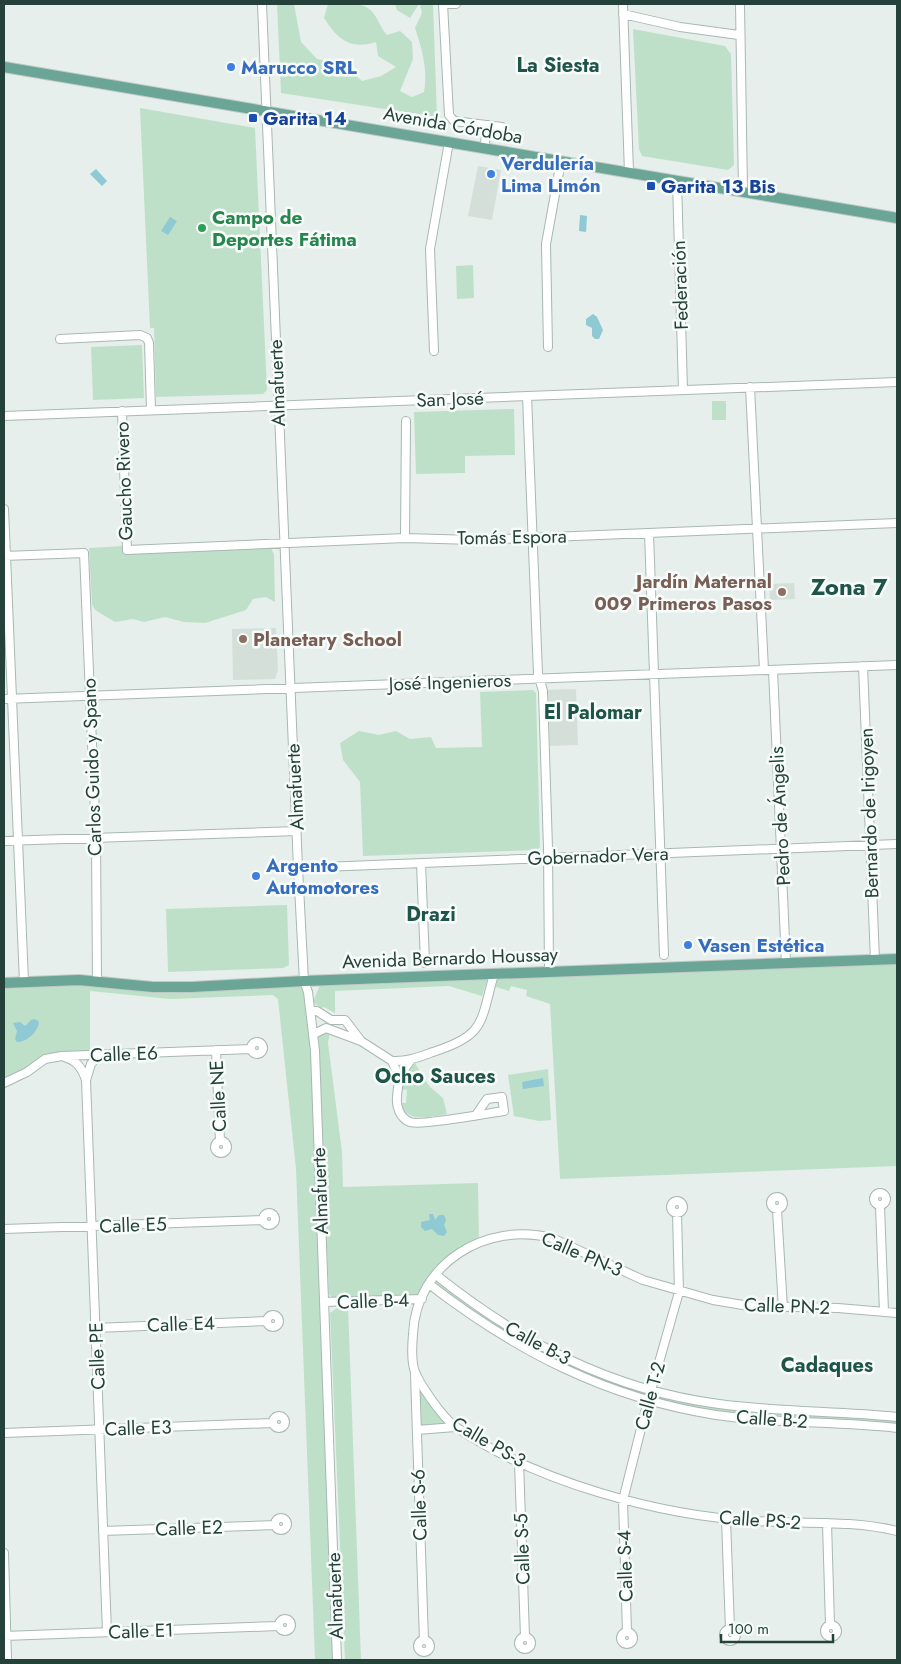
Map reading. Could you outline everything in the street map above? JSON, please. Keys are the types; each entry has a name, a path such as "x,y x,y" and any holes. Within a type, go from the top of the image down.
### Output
{"main road":[{"name":"Avenida Córdoba","path":"4,67 897,218"},
{"name":"Avenida Bernardo Houssay","path":"4,983 97,981 133,986 182,987 897,959"}],"street":[{"name":"Almafuerte","path":"262,4 298,868 304,981 314,1034 337,1660"},
{"path":"456,4 443,4 449,115 454,120 502,127"},
{"path":"623,4 629,172"},
{"path":"738,5 743,192"},
{"path":"623,14 680,27 739,35"},
{"path":"484,148 488,125"},
{"path":"434,351 430,249 449,142"},
{"path":"548,347 546,244 561,161"},
{"name":"Federación","path":"677,180 684,390"},
{"name":"Gaucho Rivero","path":"60,339 140,335 147,338 149,343 151,410"},
{"name":"San José","path":"4,416 897,382"},
{"path":"750,387 764,670"},
{"path":"527,396 539,678 542,691 548,858 549,972"},
{"name":"Gaucho Rivero","path":"122,412 127,550"},
{"path":"405,538 406,421"},
{"path":"4,509 8,699 18,841 24,982"},
{"name":"Tomás Espora","path":"127,550 405,538 474,540 897,523"},
{"path":"649,533 664,955"},
{"name":"Carlos Guido y Spano","path":"5,556 84,553 96,838 97,981"},
{"name":"José Ingenieros","path":"8,699 897,665"},
{"name":"Bernardo de Irigoyen","path":"863,666 875,960"},
{"name":"Pedro de Ángelis","path":"773,670 786,963"},
{"path":"4,841 297,831"},
{"name":"Gobernador Vera","path":"298,868 897,844"},
{"path":"421,863 425,963"},
{"path":"326,1028 361,1041 392,1061 410,1061 450,1047 470,1037 476,1030 483,1012 494,974"},
{"path":"311,1011 318,1011 331,1020 345,1020 361,1041"},
{"path":"314,1034 326,1028 331,1020"},
{"name":"Calle E6","path":"4,1083 26,1072 45,1059 62,1056 251,1049"},
{"name":"Calle NE","path":"216,1050 220,1141"},
{"name":"Calle PE","path":"99,1055 91,1064 86,1080 107,1632"},
{"path":"62,1056 75,1061 81,1068 86,1080"},
{"path":"392,1061 399,1077"},
{"path":"410,1061 399,1077 396,1102 399,1112 410,1122 476,1116"},
{"path":"880,1206 884,1312"},
{"path":"778,1210 782,1308"},
{"name":"Calle T-2","path":"623,1500 648,1401 679,1292 677,1213"},
{"name":"Calle E5","path":"4,1229 262,1220"},
{"name":"Calle PN-3","path":"436,1275 446,1263 479,1242 503,1234 526,1233 552,1238 617,1269 679,1292"},
{"path":"414,1370 413,1327 422,1300 436,1275"},
{"name":"Calle B-3","path":"436,1275 487,1314 529,1340 571,1361 627,1384 651,1390"},
{"name":"Calle B-3","path":"428,1287 437,1290 480,1322 523,1349 576,1374 648,1401"},
{"name":"Calle PN-2","path":"679,1292 749,1306 838,1308 897,1313"},
{"name":"Calle B-4","path":"324,1302 422,1300"},
{"name":"Calle E4","path":"96,1328 267,1321"},
{"path":"523,1349 529,1340"},
{"name":"Calle PS-3","path":"414,1370 440,1412 455,1427 519,1461 623,1500"},
{"name":"Calle S-6","path":"414,1370 424,1640"},
{"name":"Calle B-2","path":"651,1390 718,1404 897,1417"},
{"name":"Calle B-2","path":"648,1401 716,1415 774,1420 846,1422 897,1428"},
{"name":"Calle E3","path":"4,1433 272,1423"},
{"path":"416,1430 455,1427"},
{"name":"Calle S-5","path":"519,1461 526,1637"},
{"name":"Calle PS-2","path":"623,1500 726,1519 827,1523 897,1531"},
{"name":"Calle S-4","path":"623,1500 627,1632"},
{"path":"726,1519 730,1628"},
{"path":"827,1523 830,1625"},
{"name":"Calle E2","path":"104,1531 275,1524"},
{"path":"4,1554 7,1660"},
{"name":"Calle E1","path":"5,1636 278,1626"}],"shaded area":[{"path":"478,166 501,170 492,220 468,216"},
{"name":"Jardín Maternal 009 Primeros Pasos","path":"794,583 795,599 770,600 769,584"},
{"name":"Planetary School","path":"276,628 278,670 275,679 233,680 232,629"},
{"path":"576,689 578,745 550,746 548,690"}],"green space":[{"path":"277,4 294,4 301,42 317,59 343,64 362,81 381,76 396,67 378,56 376,42 359,45 352,44 340,37 324,18 328,4 353,4 370,10 387,35 400,31 412,42 413,59 400,91 412,97 424,92 425,84 424,60 415,28 422,13 420,4 433,4 437,117 281,93"},
{"path":"395,4 419,4 410,18 397,10"},
{"path":"633,29 725,46 731,54 734,165 728,170 642,156 639,149"},
{"name":"Campo de Deportes Fátima","path":"140,108 255,128 267,390 263,394 156,397 154,328 150,328"},
{"path":"473,265 474,298 457,299 456,266"},
{"path":"142,345 144,398 93,400 91,347"},
{"path":"712,401 726,401 726,420 712,420"},
{"path":"514,409 515,455 465,456 465,473 416,474 414,412"},
{"path":"123,546 129,553 271,547 274,555 275,602 266,597 253,599 246,610 205,623 184,622 165,617 144,622 133,619 115,622 95,610 92,604 89,548"},
{"path":"533,690 536,693 540,847 537,850 363,856 360,782 343,760 340,743 359,731 379,735 396,731 410,739 431,737 436,748 482,747 480,692"},
{"path":"287,905 289,965 283,968 168,972 166,909"},
{"path":"897,959 897,1166 560,1179 550,1004 526,996 527,990 511,986 509,991 493,986 496,977"},
{"path":"488,978 482,996 449,986 335,991 335,1013 324,1007 321,1008 313,1002 320,985"},
{"path":"304,981 314,1034 337,1660 315,1660 296,1169 278,999 273,995 170,999 90,991 90,1055 45,1059 4,1083 4,983 123,985"},
{"path":"330,1031 328,1043 342,1152 343,1187 478,1183 479,1242 436,1275 508,1328 627,1384 718,1404 897,1417 897,1428 774,1420 648,1401 559,1367 429,1284 422,1299 332,1298 329,1294 317,1039 319,1035"},
{"path":"415,1063 429,1086 443,1098 447,1114 420,1118 408,1114 404,1110 400,1103 406,1103 407,1090 401,1089 403,1079"},
{"path":"548,1069 551,1120 539,1121 514,1116 508,1075"},
{"path":"340,1306 348,1306 361,1660 345,1660 330,1313"},
{"path":"415,1371 455,1427 417,1430"}],"water":[{"path":"96,169 107,181 102,186 90,174"},
{"path":"580,215 587,216 586,232 579,231"},
{"path":"170,217 177,221 168,235 161,231"},
{"path":"593,314 597,317 603,330 599,339 595,339 592,336 592,328 586,325 586,319"},
{"path":"35,1019 39,1022 34,1033 25,1040 17,1042 15,1039 17,1031 13,1023 20,1022 25,1026"},
{"path":"543,1078 544,1086 523,1089 522,1082"},
{"path":"429,1214 433,1214 435,1220 439,1215 444,1215 446,1220 444,1225 447,1232 444,1236 438,1235 432,1229 425,1231 421,1227 421,1222 430,1220"}],"place":[{"name":"Marucco SRL","path":"231,67"},
{"name":"Garita 14","path":"253,118"},
{"name":"Verdulería Lima Limón","path":"491,174"},
{"name":"Garita 13 Bis","path":"651,186"},
{"name":"Campo de Deportes Fátima","path":"202,228"},
{"name":"Jardín Maternal 009 Primeros Pasos","path":"782,592"},
{"name":"Planetary School","path":"243,639"},
{"name":"Argento Automotores","path":"256,876"},
{"name":"Vasen Estética","path":"688,945"}],"district":[{"name":"La Siesta","path":"558,65"},
{"name":"Zona 7","path":"849,586"},
{"name":"El Palomar","path":"593,712"},
{"name":"Drazi","path":"431,914"},
{"name":"Ocho Sauces","path":"435,1076"},
{"name":"Cadaques","path":"827,1365"}]}
